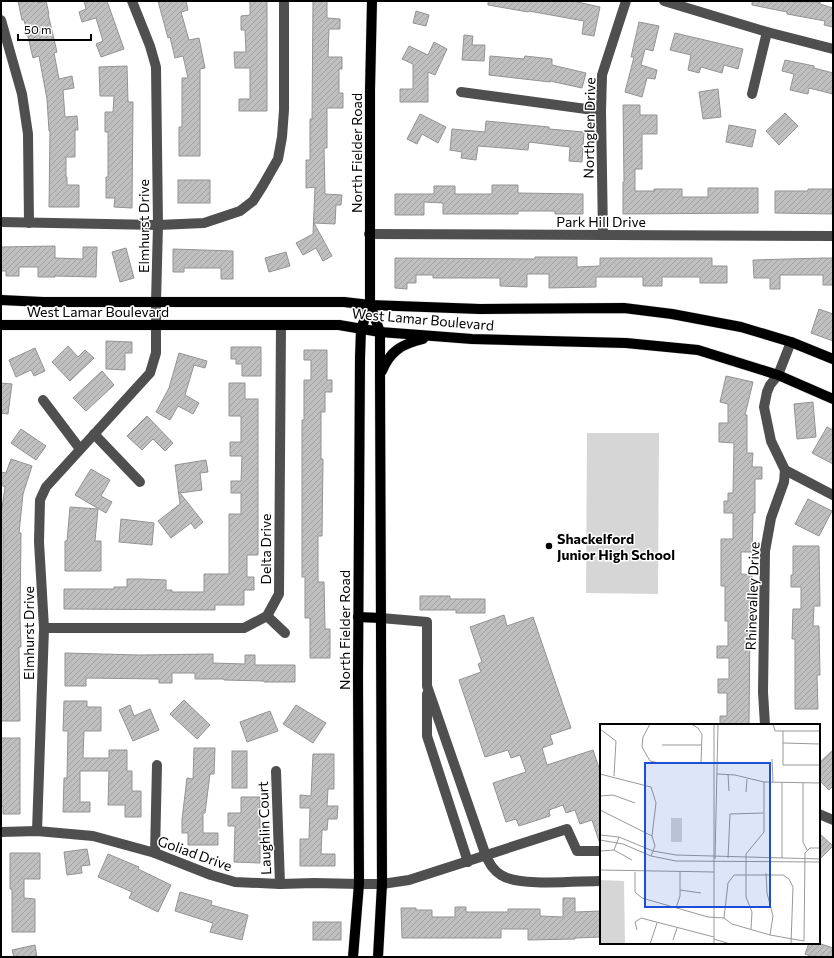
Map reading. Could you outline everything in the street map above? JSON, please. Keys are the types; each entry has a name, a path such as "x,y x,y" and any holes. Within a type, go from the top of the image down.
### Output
{"main road":[{"name":"North Fielder Road","path":"372,1 369,234 370,305 380,332 382,884 378,957"},
{"name":"West Lamar Boulevard","path":"1,300 336,302 370,305 480,309 624,308 672,314 741,327 791,342 833,359"},
{"name":"North Fielder Road","path":"353,957 359,884 358,617 361,329 370,305"},
{"name":"West Lamar Boulevard","path":"1,324 156,326 339,325 380,332 433,336 626,342 698,350 778,375 833,399"},
{"path":"380,375 385,363 392,354 402,346 412,341 433,336"},
{"path":"358,617 381,618"}],"street":[{"name":"Elmhurst Drive","path":"37,831 44,628 39,542 40,500 46,486 150,372 156,353 158,225 156,66 150,46 132,1"},
{"path":"1,222 158,225 204,224 240,211 253,201 278,159 282,137 284,110 284,1"},
{"name":"Northglen Drive","path":"603,235 601,111 602,76 626,1"},
{"path":"664,1 833,50"},
{"path":"1,20 22,94 28,134 29,223"},
{"path":"752,94 767,32"},
{"path":"461,92 601,111"},
{"name":"Park Hill Drive","path":"369,234 833,236"},
{"name":"Delta Drive","path":"267,616 279,594 281,325"},
{"path":"791,342 778,375 770,385 764,407 771,441 785,470 833,495"},
{"path":"43,400 80,449"},
{"path":"94,434 140,482"},
{"name":"Rhinevalley Drive","path":"765,724 763,692 765,552 771,518 784,482 785,470"},
{"path":"44,628 244,628 267,616 285,633"},
{"path":"381,618 427,622 427,736 468,862"},
{"path":"427,686 486,856 492,868 502,876 524,882 600,881"},
{"path":"155,853 157,765"},
{"name":"Laughlin Court","path":"276,771 280,884"},
{"path":"820,814 833,820"},
{"name":"Goliad Drive","path":"1,832 37,831 93,836 155,853 211,875 235,882 280,884 382,884 409,880 468,862 567,828 577,851 600,851"}],"shaded area":[{"path":"587,433 659,433 658,594 586,593"}],"building":[{"path":"18,1 38,1 38,3 46,1 57,52 54,53 59,79 72,76 74,88 63,90 65,117 77,116 78,130 75,130 75,157 66,157 66,177 67,185 79,185 79,207 49,207 50,131 47,99 39,56 33,58"},
{"path":"84,1 107,1 124,49 101,57 96,44 103,41 96,18 82,22 79,12 86,9"},
{"path":"158,1 186,1 188,10 181,12 189,40 199,38 205,68 200,69 200,156 179,156 179,127 182,127 182,78 188,78 183,56 175,58 170,37 168,38"},
{"path":"250,1 267,1 267,111 239,111 239,99 250,99 250,68 235,68 234,52 246,52 245,30 241,30 241,16 250,15"},
{"path":"313,1 327,1 327,18 340,19 340,29 329,29 328,57 342,57 342,69 339,69 339,93 343,93 343,108 327,108 327,148 324,148 325,194 342,195 341,205 336,205 335,224 314,223 332,256 323,261 316,248 303,255 296,243 313,234 315,187 306,188 306,160 310,160 310,119 312,119"},
{"path":"488,1 573,1 600,7 594,36 582,34 584,21 488,5"},
{"path":"752,1 820,2 820,4 833,8 833,27 824,25 825,21 787,14 787,12 752,5"},
{"path":"416,11 429,15 426,26 413,23"},
{"path":"639,22 659,26 653,51 645,49 641,65 657,70 655,79 647,78 642,97 625,92 634,57 631,57"},
{"path":"675,33 743,49 738,69 724,65 722,73 701,67 699,73 688,70 691,55 670,50"},
{"path":"464,35 473,36 472,45 485,45 484,61 462,60"},
{"path":"434,42 447,49 435,75 428,72 428,102 400,102 400,89 413,89 413,64 402,59 409,46 428,55"},
{"path":"490,56 524,59 525,56 552,59 552,65 586,73 582,88 550,81 489,75"},
{"path":"785,60 814,66 814,68 833,73 833,94 809,88 808,94 790,90 794,74 782,71"},
{"path":"127,66 128,102 133,102 132,208 114,207 115,198 106,198 106,177 108,177 108,132 105,132 105,112 113,112 114,96 100,96 99,67"},
{"path":"718,89 721,117 703,119 699,92"},
{"path":"623,105 640,105 640,115 657,115 657,134 642,134 642,169 635,169 635,191 682,189 682,197 708,197 708,188 758,188 758,213 623,214"},
{"path":"785,113 798,126 779,145 766,131"},
{"path":"420,114 446,127 438,143 422,134 417,144 407,139"},
{"path":"486,121 584,132 582,162 569,161 570,147 529,142 528,150 478,146 476,160 461,158 462,152 450,150 452,129 485,132"},
{"path":"729,125 756,130 752,147 726,142"},
{"path":"178,180 210,180 210,203 178,203"},
{"path":"492,185 518,185 518,193 583,194 583,214 555,214 555,211 518,211 518,214 443,214 443,203 424,202 424,215 395,215 395,194 434,194 434,186 455,186 455,194 492,194"},
{"path":"808,189 833,189 833,214 775,213 775,191 808,191"},
{"path":"55,246 55,258 83,259 83,247 97,247 96,277 38,277 38,267 19,267 19,276 6,276 6,271 1,271 1,247"},
{"path":"126,248 134,278 120,282 112,252"},
{"path":"173,249 233,251 233,279 221,279 221,268 184,268 184,272 173,272"},
{"path":"286,252 290,266 269,272 265,258"},
{"path":"535,257 577,257 577,267 600,266 600,258 712,258 712,266 727,266 727,283 700,283 700,277 662,277 662,286 643,286 643,277 596,277 596,287 549,288 549,274 527,274 527,287 500,286 500,278 433,278 433,275 416,275 416,283 407,283 407,289 395,288 395,258 535,259"},
{"path":"833,258 833,285 823,285 823,275 780,275 780,289 770,289 770,278 754,278 753,260"},
{"path":"819,309 833,314 833,341 811,333"},
{"path":"106,341 132,342 132,353 125,353 125,370 106,369"},
{"path":"68,346 78,357 85,350 94,358 70,381 52,362"},
{"path":"231,347 261,347 261,376 242,376 242,364 236,364 236,359 231,359"},
{"path":"35,348 45,371 34,376 31,370 16,377 9,360"},
{"path":"304,350 327,350 327,380 332,380 332,392 325,392 325,412 321,412 321,459 323,459 322,536 318,536 318,582 324,582 325,629 330,629 330,658 310,658 310,618 305,618 305,577 302,577 302,420 304,420 304,380 311,380 311,360 304,360"},
{"path":"179,353 207,361 205,368 194,365 185,395 199,403 193,414 178,406 170,420 156,412 169,388"},
{"path":"102,371 114,385 86,411 73,398"},
{"path":"726,376 753,382 745,415 747,415 747,453 753,453 752,467 762,467 762,479 755,479 755,513 753,513 752,552 741,552 741,574 752,575 749,724 720,724 720,716 727,716 727,693 718,693 718,679 729,679 729,658 717,658 717,646 728,646 728,621 725,621 725,586 721,586 721,539 733,539 733,513 724,513 724,501 728,501 728,493 733,493 734,443 719,442 719,423 728,423 728,404 720,402"},
{"path":"1,383 12,384 8,414 1,413"},
{"path":"229,383 245,383 245,399 258,399 258,555 247,555 247,577 254,577 254,590 244,590 244,605 215,605 215,610 64,609 64,589 114,589 114,587 127,587 127,579 140,579 166,580 166,590 172,590 172,592 204,592 204,574 229,574 229,514 241,514 241,493 231,493 231,481 241,481 242,456 230,456 230,442 241,442 241,416 229,416"},
{"path":"813,402 816,437 797,439 794,404"},
{"path":"147,416 173,443 165,451 153,439 142,450 127,436"},
{"path":"827,427 833,430 833,464 812,453"},
{"path":"21,429 46,446 36,460 11,443"},
{"path":"11,459 32,466 23,494 19,533 21,533 21,647 19,647 20,721 1,721 1,574 3,574 3,528 1,528 1,515 5,487 1,485 1,472 6,473"},
{"path":"206,460 208,472 200,473 202,490 180,493 203,522 195,529 191,523 171,538 158,521 180,504 175,465"},
{"path":"91,469 110,480 101,496 112,502 106,513 75,495"},
{"path":"808,499 832,511 819,536 795,524"},
{"path":"70,507 98,509 95,541 101,541 101,571 65,571 65,541 67,541"},
{"path":"121,519 154,523 152,545 119,542"},
{"path":"793,546 819,546 820,606 814,606 813,626 819,626 820,675 817,675 818,709 795,709 795,639 792,639 793,609 801,609 801,587 791,587 791,575 793,575"},
{"path":"420,596 450,596 450,599 485,599 485,613 456,613 456,610 420,610"},
{"path":"504,615 507,626 533,617 571,728 550,735 553,744 542,748 547,765 593,750 600,771 600,844 592,820 580,824 575,810 566,813 563,805 549,810 550,816 519,826 516,819 506,822 493,783 526,772 520,755 511,758 508,750 485,757 459,680 481,672 478,664 482,662 470,627"},
{"path":"65,653 139,655 213,654 213,663 245,664 245,655 255,655 255,665 295,665 295,682 195,679 195,673 172,673 172,683 159,683 159,679 86,678 86,686 65,686"},
{"path":"184,700 210,725 197,739 170,714"},
{"path":"64,701 87,701 87,707 101,707 101,731 84,731 83,758 109,758 109,750 127,750 127,771 132,771 132,791 141,791 141,817 125,817 125,805 108,805 109,771 80,771 80,802 90,802 90,812 63,812 64,778 67,778 68,731 63,731"},
{"path":"130,705 134,716 150,709 159,730 133,741 119,710"},
{"path":"296,705 326,723 313,743 283,724"},
{"path":"270,711 278,731 247,742 240,722"},
{"path":"1,738 20,738 20,814 3,814 3,806 1,806"},
{"path":"194,748 215,748 214,774 210,774 205,813 203,813 203,833 218,833 218,845 188,845 188,833 182,833 182,819 187,778 193,779"},
{"path":"833,750 833,786 829,790 820,781 820,762"},
{"path":"232,751 247,751 247,788 232,788"},
{"path":"313,754 334,754 334,789 328,789 327,806 338,806 337,819 328,819 327,830 322,830 321,854 335,854 335,866 300,866 300,839 309,839 310,808 300,808 300,795 311,796"},
{"path":"241,797 260,797 260,863 234,862 235,826 228,826 228,813 241,813"},
{"path":"820,834 833,846 820,859"},
{"path":"87,849 90,865 81,866 82,873 67,875 64,852"},
{"path":"10,853 40,853 40,879 24,879 24,898 35,899 35,932 12,932"},
{"path":"108,854 139,867 138,869 171,885 158,912 129,898 132,892 98,877"},
{"path":"180,892 212,901 211,905 248,915 242,940 210,932 213,923 175,911"},
{"path":"563,898 575,898 575,912 600,911 600,937 528,940 528,929 501,929 501,938 402,938 401,908 432,910 432,917 455,917 455,907 466,907 466,912 508,912 508,909 540,909 540,916 563,917"},
{"path":"313,922 341,922 341,940 313,940"},
{"path":"809,944 820,944 833,948 833,957 813,957 805,954"},
{"path":"35,945 37,957 14,957 12,950"}],"place":[{"name":"Shackelford Junior High School","path":"549,546"}]}
